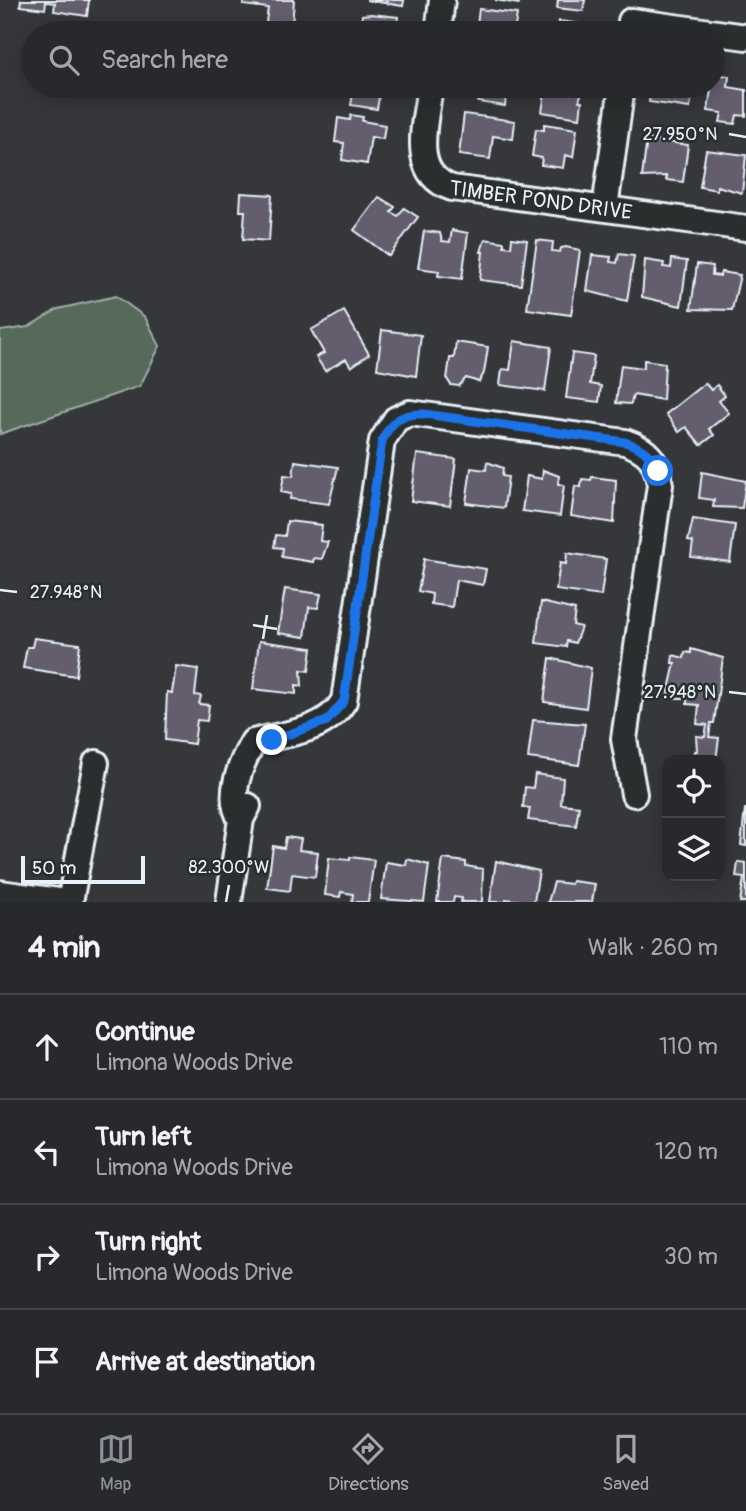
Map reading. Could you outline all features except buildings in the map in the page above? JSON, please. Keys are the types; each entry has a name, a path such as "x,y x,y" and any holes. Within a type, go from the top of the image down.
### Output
{"street":[{"path":"439,21 442,0"},
{"path":"631,18 649,21"},
{"path":"725,34 746,37"},
{"name":"TIMBER POND DRIVE","path":"428,98 422,150 424,163 439,184 452,188 746,228"},
{"path":"605,208 620,98"},
{"path":"229,902 241,819 234,804 246,775 253,742 272,740 327,721 344,701 382,441 396,419 410,413 625,442 642,448 653,458 660,485 624,739 634,794"},
{"path":"0,893 68,902 96,763"}],"green space":[{"path":"116,296 145,317 160,346 140,386 0,434 0,331 28,327 58,309"}],"route":[{"path":"272,740 317,727 336,713 344,701 382,441 396,419 410,413 424,414 625,442 642,448 653,458 658,471"}]}
